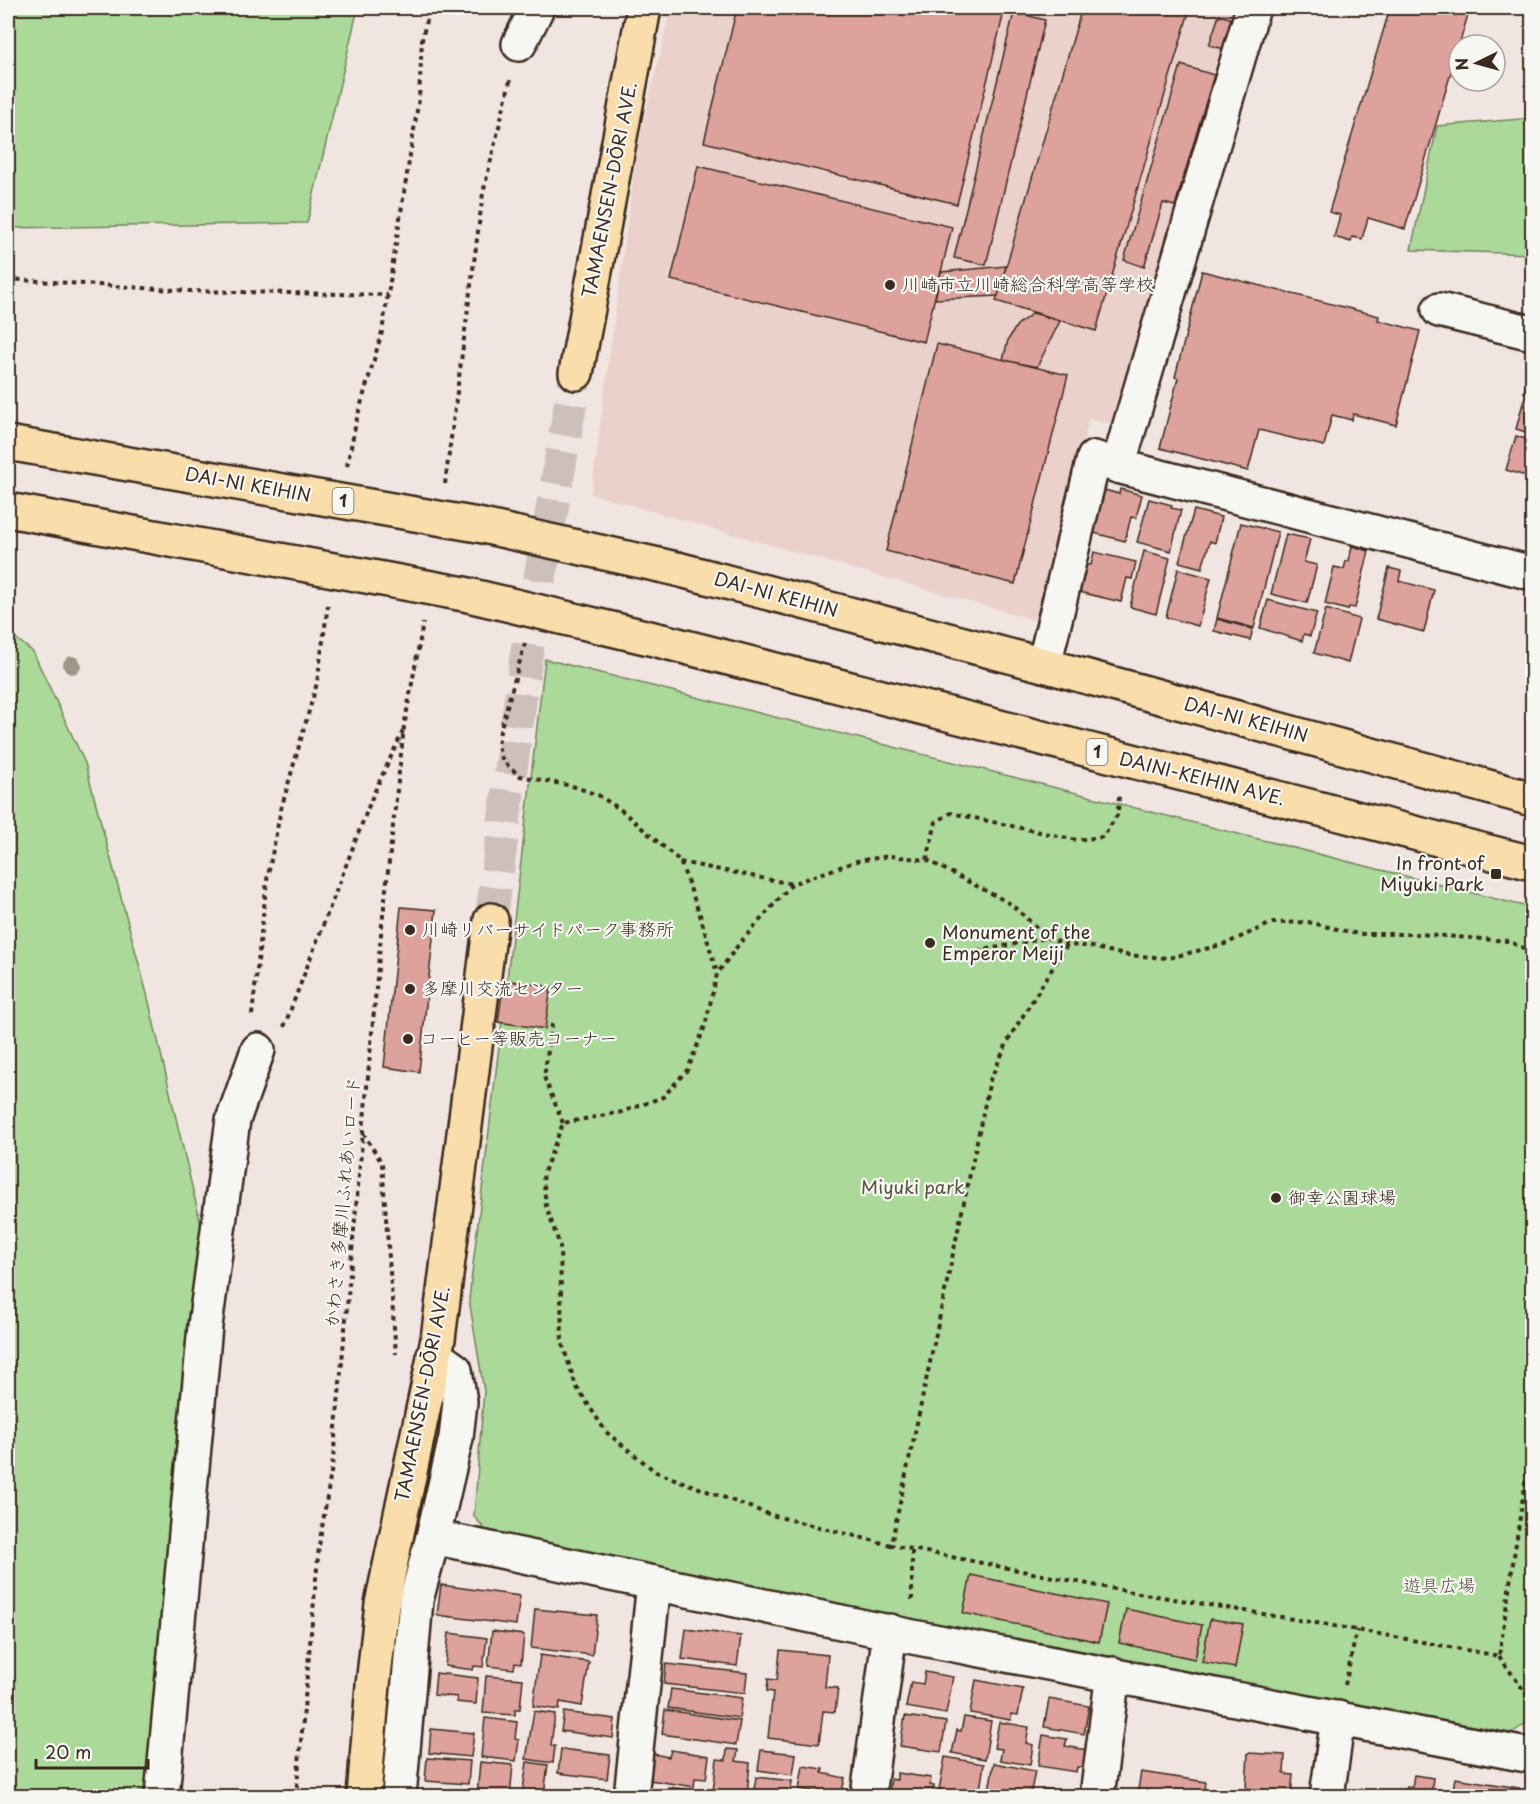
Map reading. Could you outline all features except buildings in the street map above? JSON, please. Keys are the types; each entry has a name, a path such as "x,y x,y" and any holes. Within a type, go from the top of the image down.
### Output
{"main road":[{"name":"TAMAENSEN-DŌRI AVE.","path":"576,374 644,8"},
{"name":"DAI-NI KEIHIN","path":"8,443 478,525 677,569 1044,665 1533,799"},
{"name":"DAINI-KEIHIN AVE.","path":"8,510 464,594 662,641 1533,863"},
{"name":"TAMAENSEN-DŌRI AVE.","path":"364,1797 382,1604 434,1355 491,920"}],"street":[{"path":"519,44 537,8"},
{"path":"1118,466 1252,8"},
{"path":"1438,310 1533,333"},
{"path":"1044,665 1094,458 1533,573"},
{"path":"162,1797 205,1326 233,1120 258,1050"},
{"path":"399,1797 416,1600 456,1438 460,1402 455,1370 434,1355"},
{"path":"433,1538 901,1634 1533,1756"},
{"path":"631,1797 654,1583"},
{"path":"868,1797 901,1634"},
{"path":"1097,1797 1113,1674"},
{"path":"1327,1797 1338,1718"}],"path":[{"path":"347,471 357,418 382,332 419,98 422,40 429,8"},
{"path":"445,489 483,193 519,44"},
{"path":"8,279 189,291 388,295"},
{"path":"328,600 317,683 281,809 267,880 250,1035 252,1044 258,1050 269,1049 278,1042 369,806 404,727"},
{"name":"かわさき多摩川ふれあいロード","path":"296,1797 319,1546 333,1460 381,934 404,727 423,622"},
{"path":"525,643 500,731 498,746 501,757 520,776 572,786 598,795 628,816 680,861 700,915 717,974"},
{"path":"927,860 936,822 951,813 1077,840 1103,837 1118,814 1119,788"},
{"path":"563,1123 622,1112 663,1097 688,1069 705,1026 717,974 739,944 792,884 857,861 890,856 927,860 1011,904 1048,938 1067,945 1088,946 1125,955 1169,958 1225,944 1272,923 1308,922 1358,934 1419,934 1508,941 1533,952"},
{"path":"680,861 792,884"},
{"path":"977,951 1048,938"},
{"path":"891,1545 990,1080 1011,1035 1067,945"},
{"path":"552,1024 544,1077 563,1123 543,1175 546,1206 560,1246 562,1342 576,1386 606,1432 656,1472 771,1515 912,1550 1098,1586 1499,1656 1533,1702"},
{"path":"363,1132 382,1163 398,1377 402,1386 426,1394"},
{"path":"1499,1656 1533,1437"},
{"path":"901,1634 912,1550"},
{"path":"1338,1718 1357,1630"}],"shaded area":[{"name":"川崎市立川崎総合科学高等学校","path":"671,8 1240,8 1120,425 1089,419 1041,622 591,494 637,150"}],"green space":[{"path":"8,8 358,8 307,223 8,228"},
{"path":"1532,118 1532,254 1411,250 1437,126"},
{"path":"8,632 33,652 85,763 147,994 215,1285 167,1796 8,1796"},
{"name":"Miyuki park","path":"545,659 1532,908 1532,1719 1507,1736 512,1541 487,1532 474,1516 484,1391 469,1299"}],"tunnel":[{"path":"491,920 526,657 576,373"}],"place":[{"name":"川崎市立川崎総合科学高等学校","path":"890,285"},
{"name":"In front of Miyuki Park","path":"1496,874"},
{"name":"川崎リバーサイドパーク事務所","path":"410,930"},
{"name":"Monument of the Emperor Meiji","path":"930,943"},
{"name":"多摩川交流センター","path":"410,989"},
{"name":"コーヒー等販売コーナー","path":"408,1039"},
{"name":"御幸公園球場","path":"1276,1198"}],"park label":[{"name":"遊具広場","path":"1439,1586"}]}
